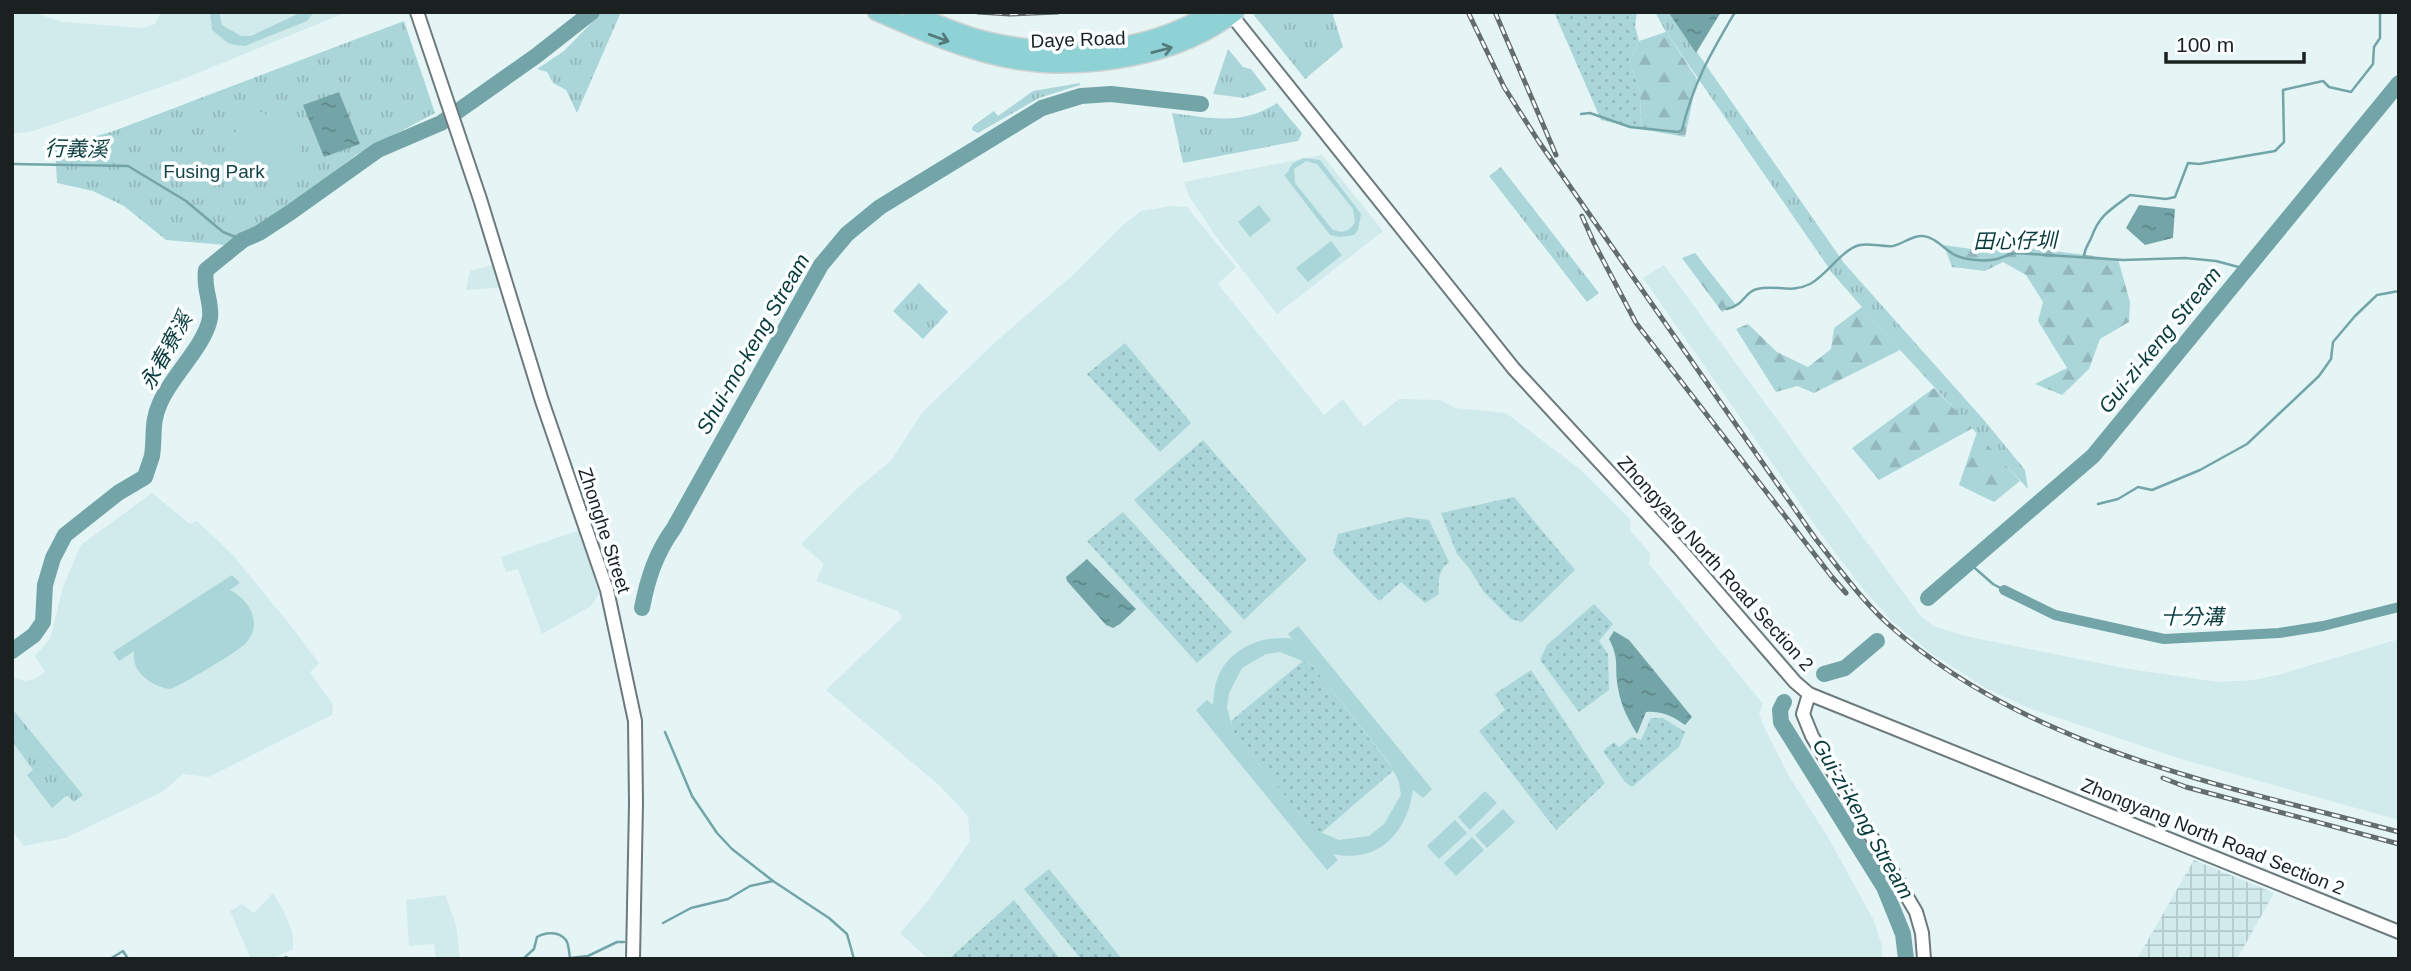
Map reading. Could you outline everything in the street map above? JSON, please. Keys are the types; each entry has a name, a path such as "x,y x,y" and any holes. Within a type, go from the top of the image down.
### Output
{"main road":[{"name":"Daye Road","path":"876,12 980,52 1018,61 1058,64 1125,60 1176,46 1232,13"},
{"name":"Daye Road","path":"911,12 981,39 1058,51 1130,46 1190,25 1211,12"}],"street":[{"name":"Zhonghe Street","path":"417,12 480,199 542,401 607,590 612,625 633,707 636,803 633,959"},
{"name":"Zhongyang North Road Section 2","path":"1232,13 1514,369 1680,549 1795,682 1809,694 2394,930"},
{"path":"1809,694 1803,714 1812,736 1916,912 1922,933 1924,959"}],"shaded area":[{"path":"12,12 31,12 63,22 143,28 155,24 161,12 342,14 183,79 33,131 12,134"},
{"path":"1322,155 1383,231 1277,314 1215,235 1189,196 1184,182"},
{"path":"1172,206 1187,207 1236,267 1218,284 1324,415 1343,399 1364,427 1399,399 1440,400 1455,408 1506,413 1581,470 1631,520 1630,530 1650,553 1649,564 1763,704 1759,714 1790,778 1828,837 1874,921 1882,946 1882,959 928,959 900,933 928,901 970,841 968,816 940,786 826,690 902,618 898,611 816,581 824,564 801,544 860,486 891,461 922,413 991,346 1075,273 1122,226 1141,211"},
{"path":"496,264 503,287 466,290 470,271"},
{"path":"1664,265 1920,615 1933,626 1965,636 2129,669 2218,682 2278,675 2399,639 2399,820 2184,760 2026,707 1986,688 1928,651 1891,620 1827,542 1643,278"},
{"path":"152,493 190,524 197,521 231,553 291,626 319,663 310,672 333,705 332,715 209,777 183,774 162,792 65,838 24,846 12,830 12,678 26,681 45,672 35,656 50,639 63,587 81,545"},
{"path":"580,530 599,594 591,606 542,634 518,569 506,572 501,557"},
{"path":"2194,860 2274,893 2237,959 2137,959"},
{"path":"273,893 293,935 293,949 272,959 251,959 230,911 242,904 254,913"},
{"path":"445,895 456,925 460,959 436,959 434,944 409,946 406,900"}],"green space":[{"path":"210,12 219,12 222,25 241,36 251,36 302,12 314,12 307,21 245,46 228,43 212,30"},
{"path":"602,12 621,12 577,113 566,90 553,83 547,72 537,69 564,51"},
{"path":"1332,12 1343,47 1305,79 1253,14"},
{"path":"1554,12 1637,12 1635,26 1639,41 1629,61 1640,91 1641,129 1601,120"},
{"path":"1655,12 1669,12 1844,263 2025,470 2028,489 1833,274 1666,32"},
{"name":"Fusing Park","path":"404,21 435,113 356,155 237,246 166,240 124,206 93,191 57,183 55,147 111,132"},
{"path":"1666,32 1697,79 1685,137 1641,129 1640,91 1629,61 1639,41"},
{"path":"1228,49 1243,67 1251,69 1267,90 1244,98 1213,94"},
{"path":"1080,83 1039,98 978,133 972,130 973,126 994,111 998,116 1033,91"},
{"path":"1277,103 1302,133 1298,141 1183,163 1172,113 1239,118"},
{"path":"247,106 308,134 283,187 223,159"},
{"path":"1303,158 1320,160 1361,214 1358,230 1354,235 1330,235 1284,175 1292,164","holes":["1306,161 1317,164 1353,209 1355,222 1348,230 1342,232 1332,229 1295,183 1294,169"]},
{"path":"1501,167 1599,293 1587,302 1489,176"},
{"path":"1259,205 1271,220 1250,237 1238,222"},
{"path":"1993,236 2023,247 2118,259 2130,302 2129,322 2100,339 2089,369 2062,395 2035,384 2067,368 2038,321 2043,302 2026,275 2003,262 1985,271 1952,267 1944,245 1984,251"},
{"path":"1331,241 1342,255 1308,282 1296,268"},
{"path":"1695,253 1736,305 1722,312 1682,258"},
{"path":"919,283 948,312 923,339 893,311"},
{"path":"1862,307 1900,350 1814,393 1797,386 1776,392 1736,329 1748,324 1777,352 1808,367 1831,349 1834,328"},
{"path":"1125,343 1191,423 1160,452 1087,374"},
{"path":"1934,388 1973,428 1879,480 1852,448"},
{"path":"1977,432 2020,481 1994,502 1959,485"},
{"path":"1203,440 1307,560 1244,620 1134,500"},
{"path":"1514,497 1575,570 1522,622 1511,619 1484,592 1457,554 1441,513"},
{"path":"1123,512 1232,632 1197,663 1087,541"},
{"path":"1407,517 1429,520 1449,562 1440,576 1439,594 1425,603 1401,582 1379,601 1333,553 1338,534"},
{"path":"232,575 240,583 230,590 249,606 254,621 251,637 240,648 170,689 156,685 144,677 136,665 134,651 119,661 113,652"},
{"path":"1594,604 1613,624 1599,641 1608,654 1609,690 1579,712 1540,660 1547,645"},
{"path":"1298,626 1432,789 1423,798 1413,790 1404,819 1388,842 1364,854 1333,854 1338,860 1327,870 1196,710 1207,700 1213,705 1218,677 1223,667 1239,651 1259,641 1292,639 1288,634","holes":["1280,652 1312,665 1390,764 1399,782 1401,795 1384,824 1369,836 1339,840 1311,828 1234,733 1227,708 1229,693 1242,668 1266,654"]},
{"path":"1303,661 1312,665 1394,770 1320,834 1311,828 1234,733 1231,721"},
{"path":"1531,670 1605,783 1556,830 1479,731 1505,710 1495,694"},
{"path":"14,711 83,795 74,802 67,795 52,808 27,775 33,770 12,741"},
{"path":"1651,718 1663,718 1685,732 1679,747 1632,787 1625,782 1603,751 1614,742 1619,747 1632,737 1641,740"},
{"path":"1485,791 1497,803 1470,830 1458,817"},
{"path":"1503,809 1515,822 1487,848 1475,835"},
{"path":"1455,820 1467,833 1439,859 1427,846"},
{"path":"1472,837 1484,850 1456,876 1444,863"},
{"path":"1049,869 1122,959 1081,959 1024,889"},
{"path":"1014,900 1060,959 949,959"}],"water":[{"path":"1669,12 1721,12 1696,53 1669,13"},
{"path":"339,92 360,144 324,157 303,105"},
{"path":"2139,205 2175,209 2173,238 2145,245 2126,228"},
{"path":"1087,559 1136,609 1113,628 1106,625 1067,581 1066,577"},
{"path":"1614,631 1629,640 1692,717 1685,725 1667,715 1646,712 1637,734 1619,695 1616,658 1609,639"}],"waterway":[{"name":"永春寮溪","path":"12,651 34,635 43,622 45,585 53,558 65,535 118,493 145,477 152,456 157,410 165,393 207,329 210,306 206,270 243,240 291,212 378,150 441,123 536,56 592,12"},
{"path":"1581,114 1590,113 1630,127 1678,132 1682,130 1697,83 1735,12"},
{"path":"2084,256 2095,228 2107,212 2130,195 2166,199 2175,197 2188,163 2199,164 2275,151 2284,142 2283,90 2323,81 2329,87 2351,92 2373,64 2374,47 2380,38 2380,12"},
{"name":"Gui-zi-keng Stream","path":"1928,598 2093,456 2399,83"},
{"name":"Shui-mo-keng Stream","path":"642,608 650,576 662,547 821,265 847,234 880,207 1042,108 1081,96 1111,94 1201,104"},
{"name":"行義溪","path":"12,164 128,166 186,201 223,232 243,240"},
{"name":"田心仔圳","path":"1727,309 1757,289 1789,289 1810,284 1853,247 1893,246 1919,236 1932,239 1955,255 1976,260 1992,260 2017,253 2123,260 2185,258 2216,261 2246,269"},
{"path":"2098,504 2118,499 2138,487 2152,490 2200,470 2247,444 2319,376 2331,359 2333,342 2355,316 2377,295 2399,291"},
{"path":"1969,563 2004,590"},
{"name":"十分溝","path":"2004,590 2055,615 2164,639 2279,633 2323,626 2399,607"},
{"name":"Gui-zi-keng Stream","path":"1824,674 1845,668 1877,641"},
{"name":"Gui-zi-keng Stream","path":"1784,702 1780,710 1781,722 1884,887 1903,934 1906,959"},
{"name":"Shui-mo-keng Stream","path":"665,732 692,796 717,833 732,849 773,881 829,918 847,934 854,959"},
{"path":"663,923 691,908 728,899 750,886 773,881"},
{"path":"523,959 534,949 537,937 548,933 560,935 566,940 570,958 588,956 617,942 624,942"},
{"path":"110,959 123,951 128,959"},
{"path":"282,959 290,959"}],"railway":[{"path":"978,12 1058,12"},
{"path":"1468,12 1504,87 1539,142 1815,538 1858,593 1887,623 1941,666 2001,702 2064,732 2197,779 2399,832"},
{"path":"1495,12 1556,155"},
{"path":"1582,216 1636,323 1846,593"},
{"path":"2163,778 2186,787 2399,844"}]}
